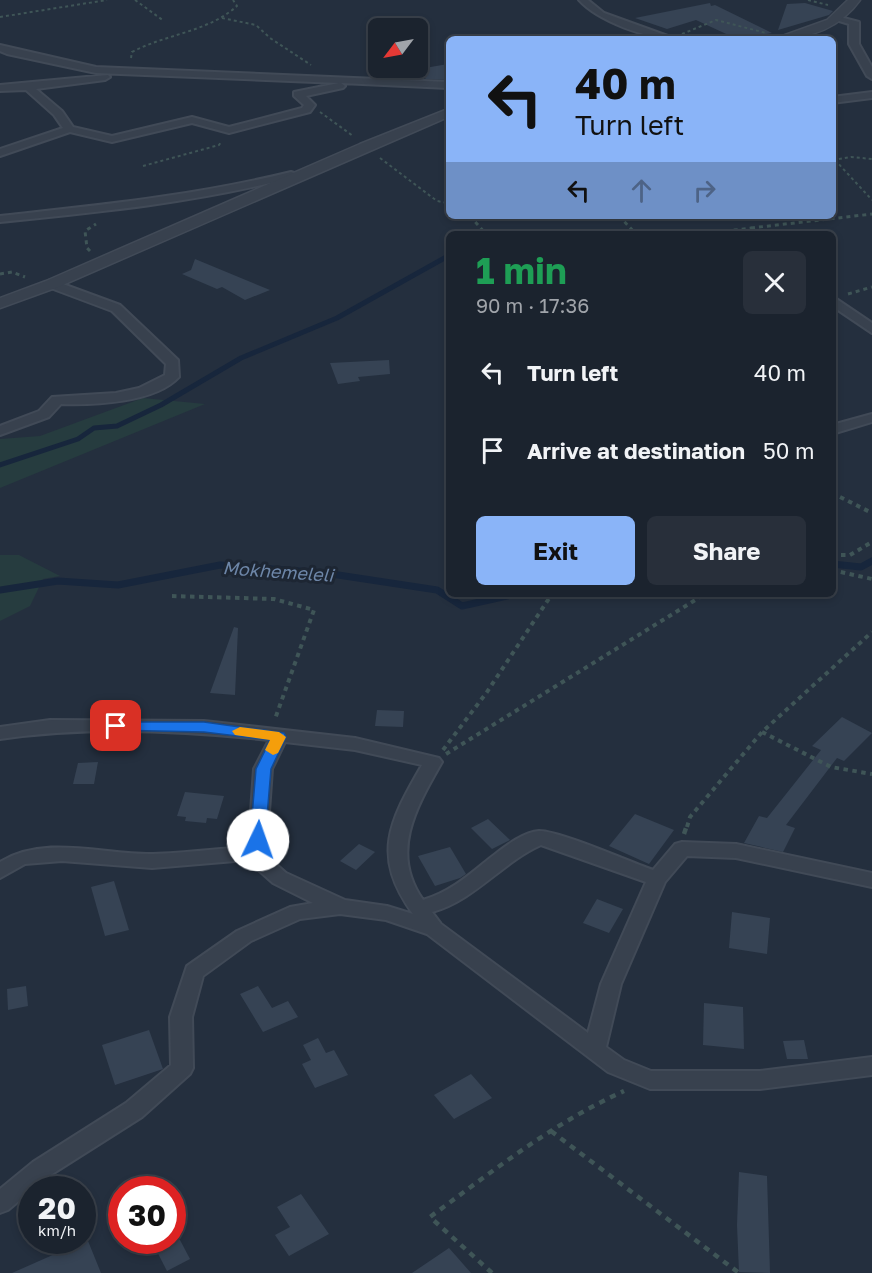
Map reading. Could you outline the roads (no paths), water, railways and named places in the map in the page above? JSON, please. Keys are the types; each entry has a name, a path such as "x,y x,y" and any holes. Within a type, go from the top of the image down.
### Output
{"street":[{"path":"584,0 601,15 661,36"},
{"path":"794,36 805,34 839,18 849,9 854,0"},
{"path":"839,18 854,22 854,44 872,76"},
{"path":"0,48 96,70 331,78 446,85"},
{"path":"0,88 28,87 155,72"},
{"path":"0,153 69,129 112,139 192,120 229,130 306,110 310,105 298,94 370,81"},
{"path":"28,87 58,113 69,129"},
{"path":"836,100 872,95"},
{"path":"0,303 52,284 446,114"},
{"path":"0,219 119,207 231,190 291,175 299,176"},
{"path":"0,431 44,414 57,400 114,400 159,385 172,377 173,363 116,308 52,284"},
{"path":"837,298 872,328"},
{"path":"836,429 872,418"},
{"path":"0,733 50,726 204,727 355,744 433,762 412,798 399,830 397,855 406,890 434,929"},
{"path":"252,853 258,840 263,769 279,737"},
{"path":"419,908 439,905 460,894 505,856 539,838 559,843 657,879"},
{"path":"595,1047 611,984 657,879 682,849 736,852 872,880"},
{"path":"0,871 21,858 62,854 152,861 252,853"},
{"path":"252,853 258,862 294,885 340,907"},
{"path":"0,1203 41,1169 134,1110 182,1068 181,1017 194,972 244,936 297,912 340,907 387,913 434,929 595,1047 616,1066 650,1080 760,1080 872,1065"}],"waterway":[{"path":"0,465 78,439 94,428 117,426 161,405 241,358 337,318 446,257"},
{"name":"Mokhemeleli","path":"836,564 861,567 872,561"},
{"name":"Mokhemeleli","path":"0,590 58,581 118,585 220,565 325,573 437,590 446,596"},
{"name":"Mokhemeleli","path":"448,597 462,606 502,597"}]}
